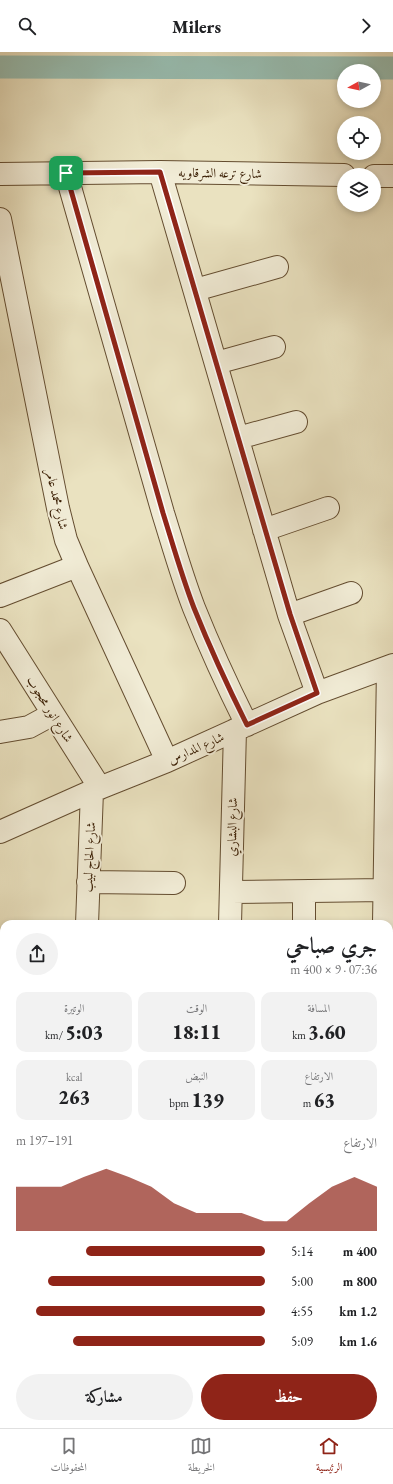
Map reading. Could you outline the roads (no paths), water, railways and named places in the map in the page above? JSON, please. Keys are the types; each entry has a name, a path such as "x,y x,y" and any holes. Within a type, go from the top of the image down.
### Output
{"street":[{"name":"شارع ترعه الشرقاويه","path":"0,174 160,172 337,175"},
{"path":"160,172 264,530 290,614 317,693"},
{"path":"66,173 161,506 180,567 200,621 220,668 241,728"},
{"path":"381,176 393,176"},
{"name":"شارع محمد عامر","path":"0,219 9,316 66,540 167,762"},
{"path":"195,290 277,266"},
{"path":"216,363 274,347"},
{"path":"238,438 296,422"},
{"path":"264,530 328,508"},
{"path":"0,596 77,566"},
{"path":"290,614 350,593"},
{"name":"شارع انور محجوب","path":"3,638 53,714 96,789"},
{"path":"384,920 390,666"},
{"name":"شارع المدارس","path":"0,832 96,789 167,762 317,693 390,666"},
{"path":"0,732 29,727 53,714"},
{"name":"شارع البشاري","path":"230,920 241,728"},
{"name":"شارع الحاج لبيب","path":"87,920 88,882 96,789"},
{"path":"88,882 174,883"},
{"path":"231,892 384,890"},
{"path":"304,892 304,920"}],"waterway":[{"path":"0,67 393,68"}]}
